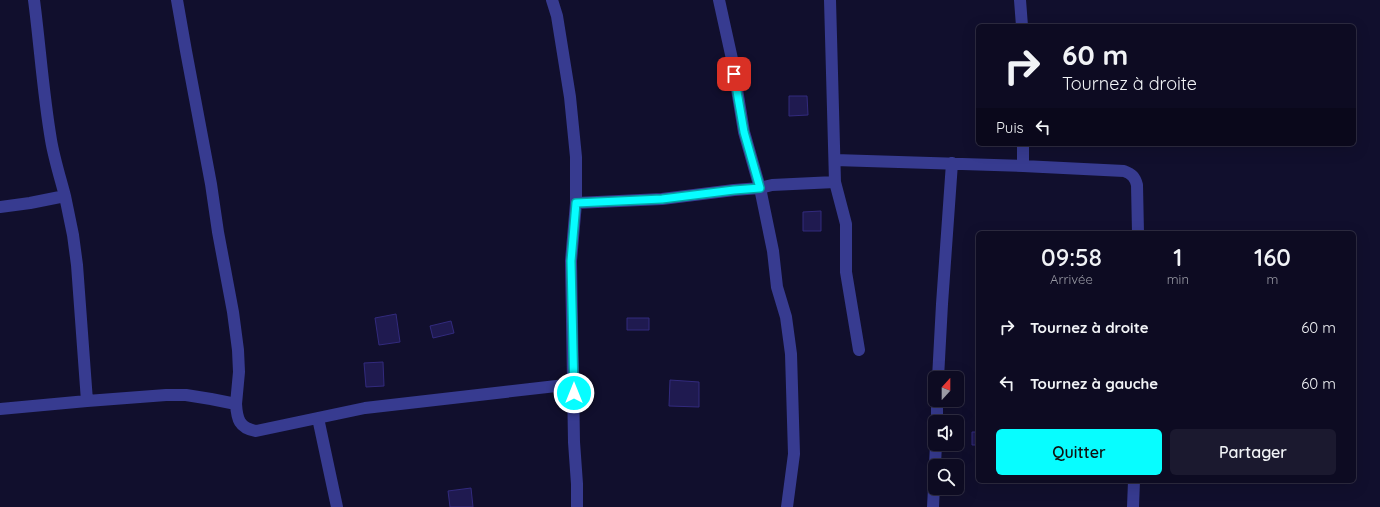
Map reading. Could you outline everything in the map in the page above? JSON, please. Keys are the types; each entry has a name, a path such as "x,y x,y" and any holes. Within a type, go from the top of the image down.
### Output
{"street":[{"path":"34,0 50,134 73,234 77,265 87,401"},
{"path":"177,0 233,312 239,372 236,404 237,416 242,425 248,429 256,430 365,408 574,384"},
{"path":"552,0 570,97 576,157 576,203 571,261 574,442 577,507"},
{"path":"719,0 732,59 744,132 760,188 773,251 777,287 786,317 791,354 794,454 787,507"},
{"path":"830,0 835,182 846,224 846,272 859,350"},
{"path":"1020,0 1022,24"},
{"path":"1023,146 1023,166"},
{"path":"835,160 952,163 1124,171 1132,174 1136,179 1138,231"},
{"path":"938,371 942,296 952,163"},
{"path":"576,203 662,199 760,188 772,185 835,182"},
{"path":"0,207 65,196"},
{"path":"0,409 166,395 186,395 236,404"},
{"path":"318,418 337,507"},
{"path":"933,507 936,451"},
{"path":"1133,507 1134,483"}],"building":[{"path":"789,96 807,96 808,115 789,116"},
{"path":"821,211 821,231 803,231 803,212"},
{"path":"396,314 400,342 379,345 375,318"},
{"path":"627,318 649,318 649,330 627,330"},
{"path":"451,321 454,333 433,338 430,326"},
{"path":"383,362 384,386 366,387 364,363"},
{"path":"670,380 699,382 699,407 669,406"},
{"path":"972,432 976,432 976,445 972,445"},
{"path":"471,488 473,507 450,507 448,491"}],"route":[{"path":"574,393 571,261 576,203 662,199 760,188 744,132 734,74"}]}
